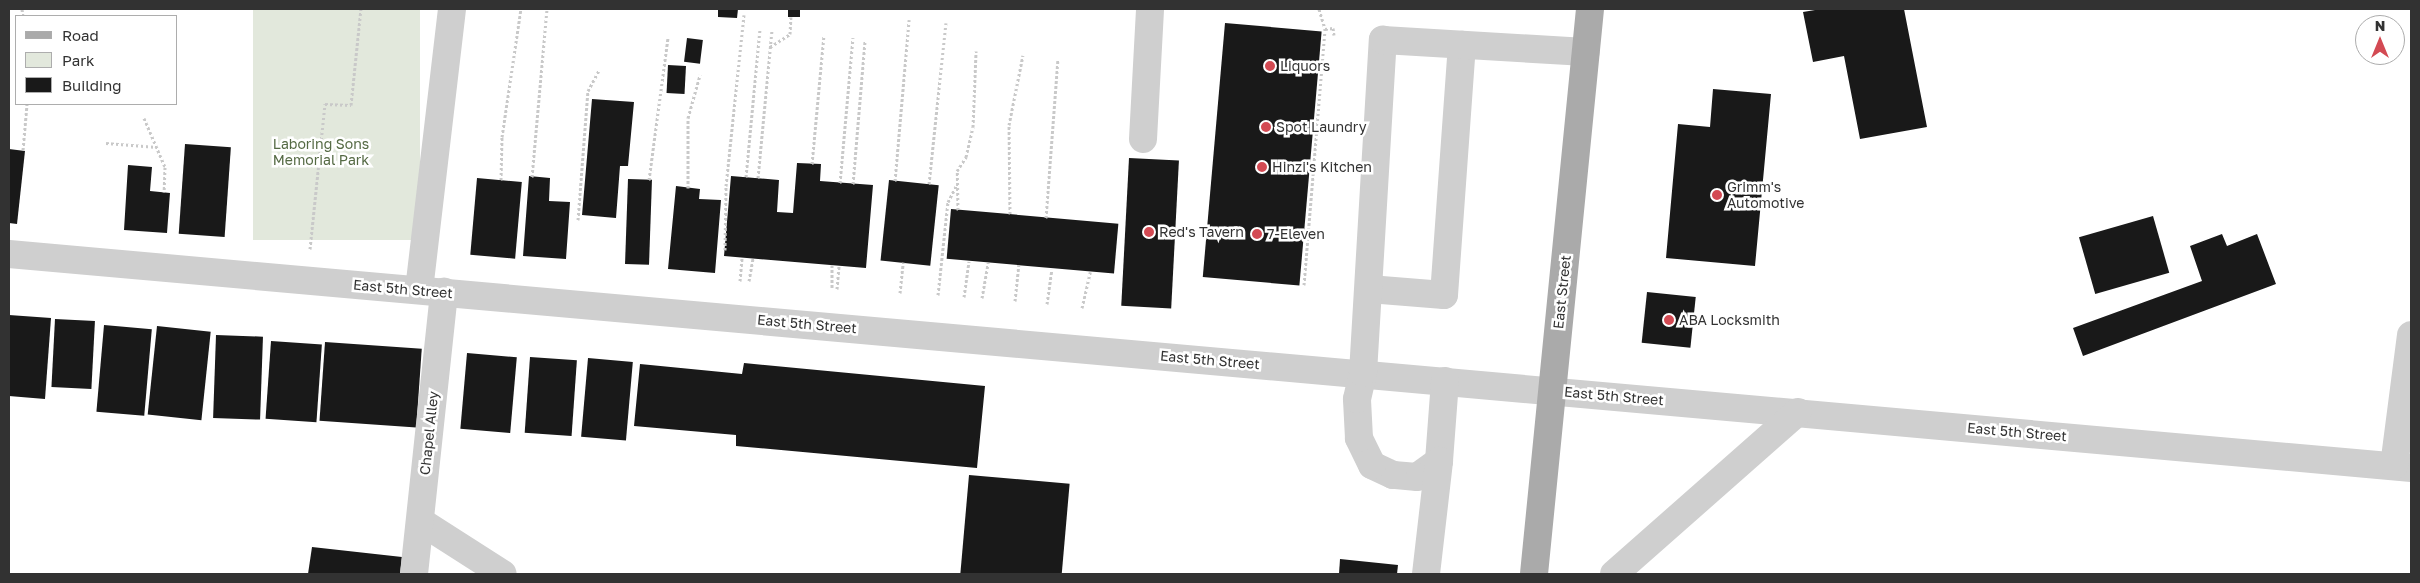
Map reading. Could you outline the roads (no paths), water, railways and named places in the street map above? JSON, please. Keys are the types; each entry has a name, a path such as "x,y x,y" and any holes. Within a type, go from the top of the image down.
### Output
{"main road":[{"name":"East Street","path":"1534,574 1590,9"}],"street":[{"name":"Chapel Alley","path":"414,574 420,520 432,291 452,9"},
{"path":"1142,139 1150,9"},
{"path":"1438,462 1417,477 1393,475 1372,465 1356,420 1364,373 1383,40 1586,52"},
{"path":"1369,289 1444,295 1462,44"},
{"name":"East 5th Street","path":"9,254 1445,380 2403,467"},
{"path":"2403,467 2411,335"},
{"path":"1426,574 1445,380"},
{"path":"1614,574 1798,412"},
{"path":"420,520 503,574"}],"place":[{"name":"Liquors","path":"1270,66"},
{"name":"Spot Laundry","path":"1266,127"},
{"name":"Hinzi's Kitchen","path":"1262,167"},
{"name":"Grimm's Automotive","path":"1717,195"},
{"name":"Red's Tavern","path":"1149,232"},
{"name":"7-Eleven","path":"1257,234"},
{"name":"ABA Locksmith","path":"1669,320"}],"park label":[{"name":"Laboring Sons Memorial Park","path":"321,152"}]}
